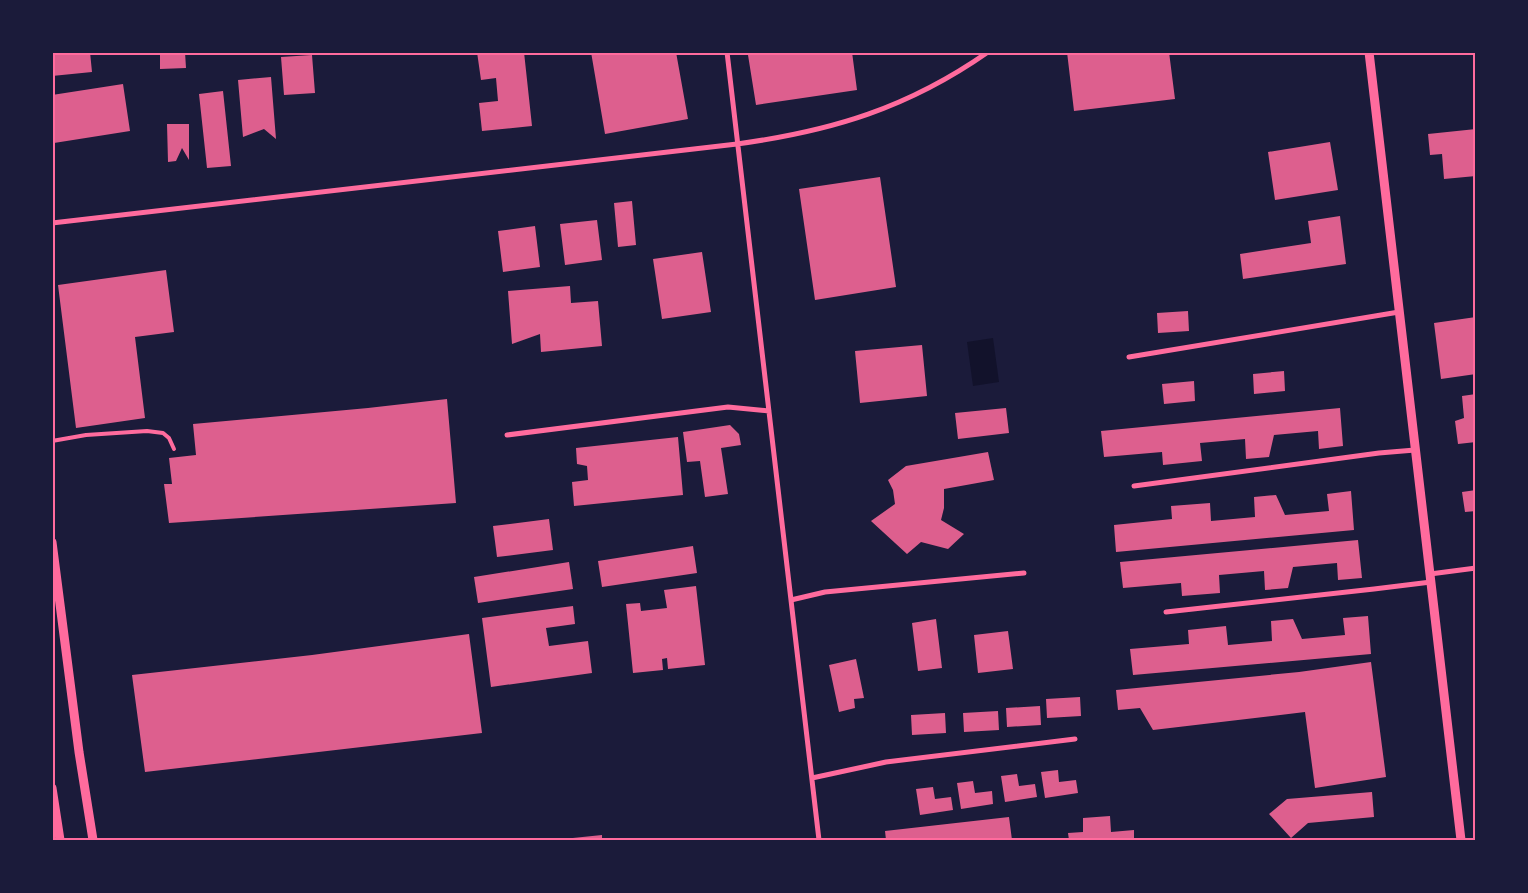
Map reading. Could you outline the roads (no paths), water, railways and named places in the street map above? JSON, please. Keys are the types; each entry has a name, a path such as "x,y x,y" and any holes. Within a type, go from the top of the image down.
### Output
{"street":[{"path":"727,52 819,840"},
{"path":"52,223 778,139 862,117 904,101 936,85 988,52"},
{"path":"1368,52 1461,840"},
{"path":"1129,357 1399,312"},
{"path":"507,435 728,407 769,411"},
{"path":"1134,486 1415,450"},
{"path":"52,542 93,840"},
{"path":"1166,612 1374,589 1476,568"},
{"path":"791,600 825,592 1024,573"},
{"path":"812,778 886,762 1075,739"},
{"path":"52,788 60,840"}],"lane":[{"path":"52,441 86,435 147,432 163,433 169,438 174,448"}]}
